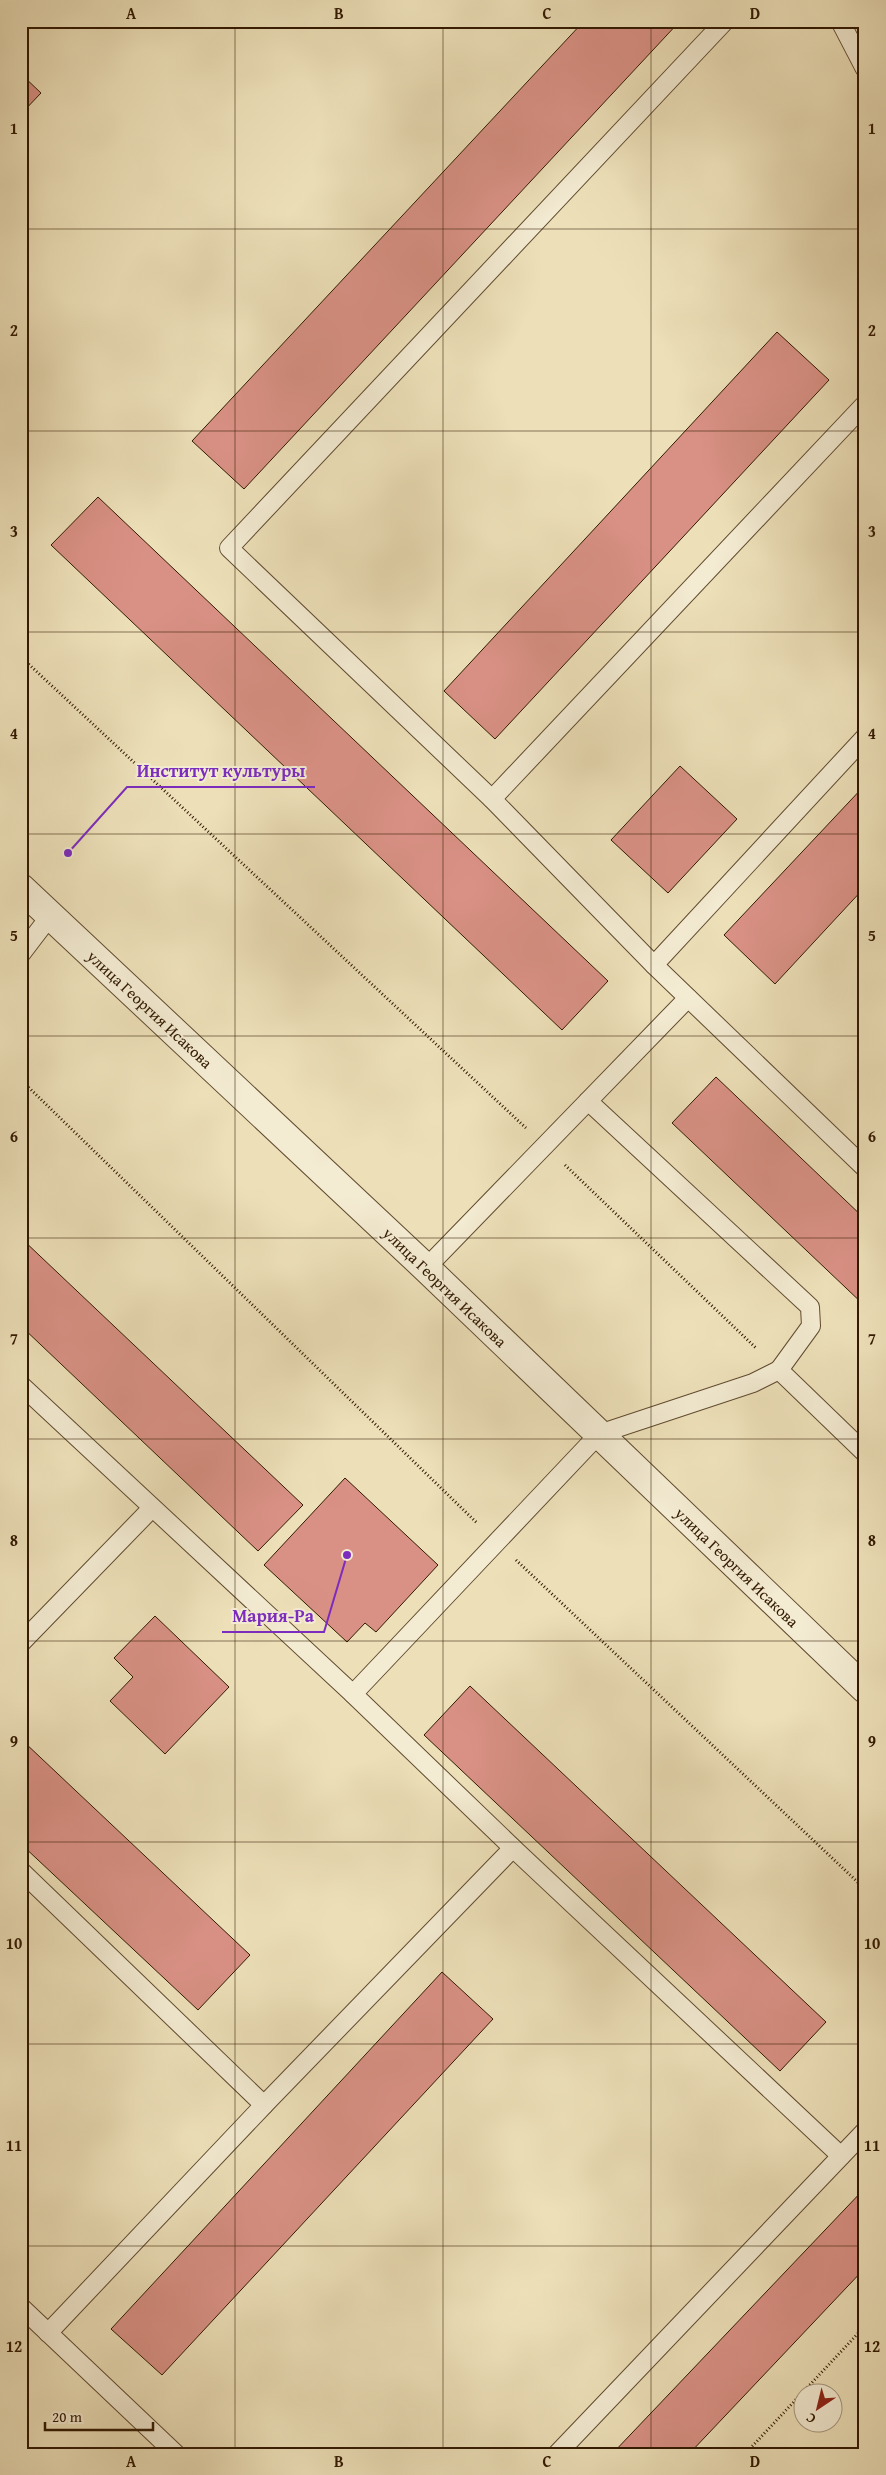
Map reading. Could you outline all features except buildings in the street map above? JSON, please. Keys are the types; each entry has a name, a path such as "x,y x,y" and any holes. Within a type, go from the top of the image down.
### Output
{"street":[{"name":"улица Георгия Исакова","path":"21,888 426,1268 865,1689"}],"lane":[{"path":"725,21 229,548 492,799 654,965 865,1168"},
{"path":"840,21 865,69"},
{"path":"492,799 865,404"},
{"path":"654,965 865,737"},
{"path":"21,954 50,916"},
{"path":"426,1268 688,998"},
{"path":"354,1694 599,1434 753,1383 779,1370 811,1326 810,1307 588,1101"},
{"path":"779,1370 865,1453"},
{"path":"21,1385 354,1694 513,1848 841,2156"},
{"path":"21,1643 152,1508"},
{"path":"48,2333 264,2105 513,1848"},
{"path":"21,1871 264,2105"},
{"path":"557,2454 865,2131"},
{"path":"21,2307 176,2454"}],"path":[{"path":"21,657 545,1146 779,1370"},
{"path":"21,1080 498,1542 865,1889"},
{"path":"745,2454 865,2326"}],"place":[{"name":"Институт культуры","path":"68,853"},
{"name":"Мария-Ра","path":"347,1555"}]}
